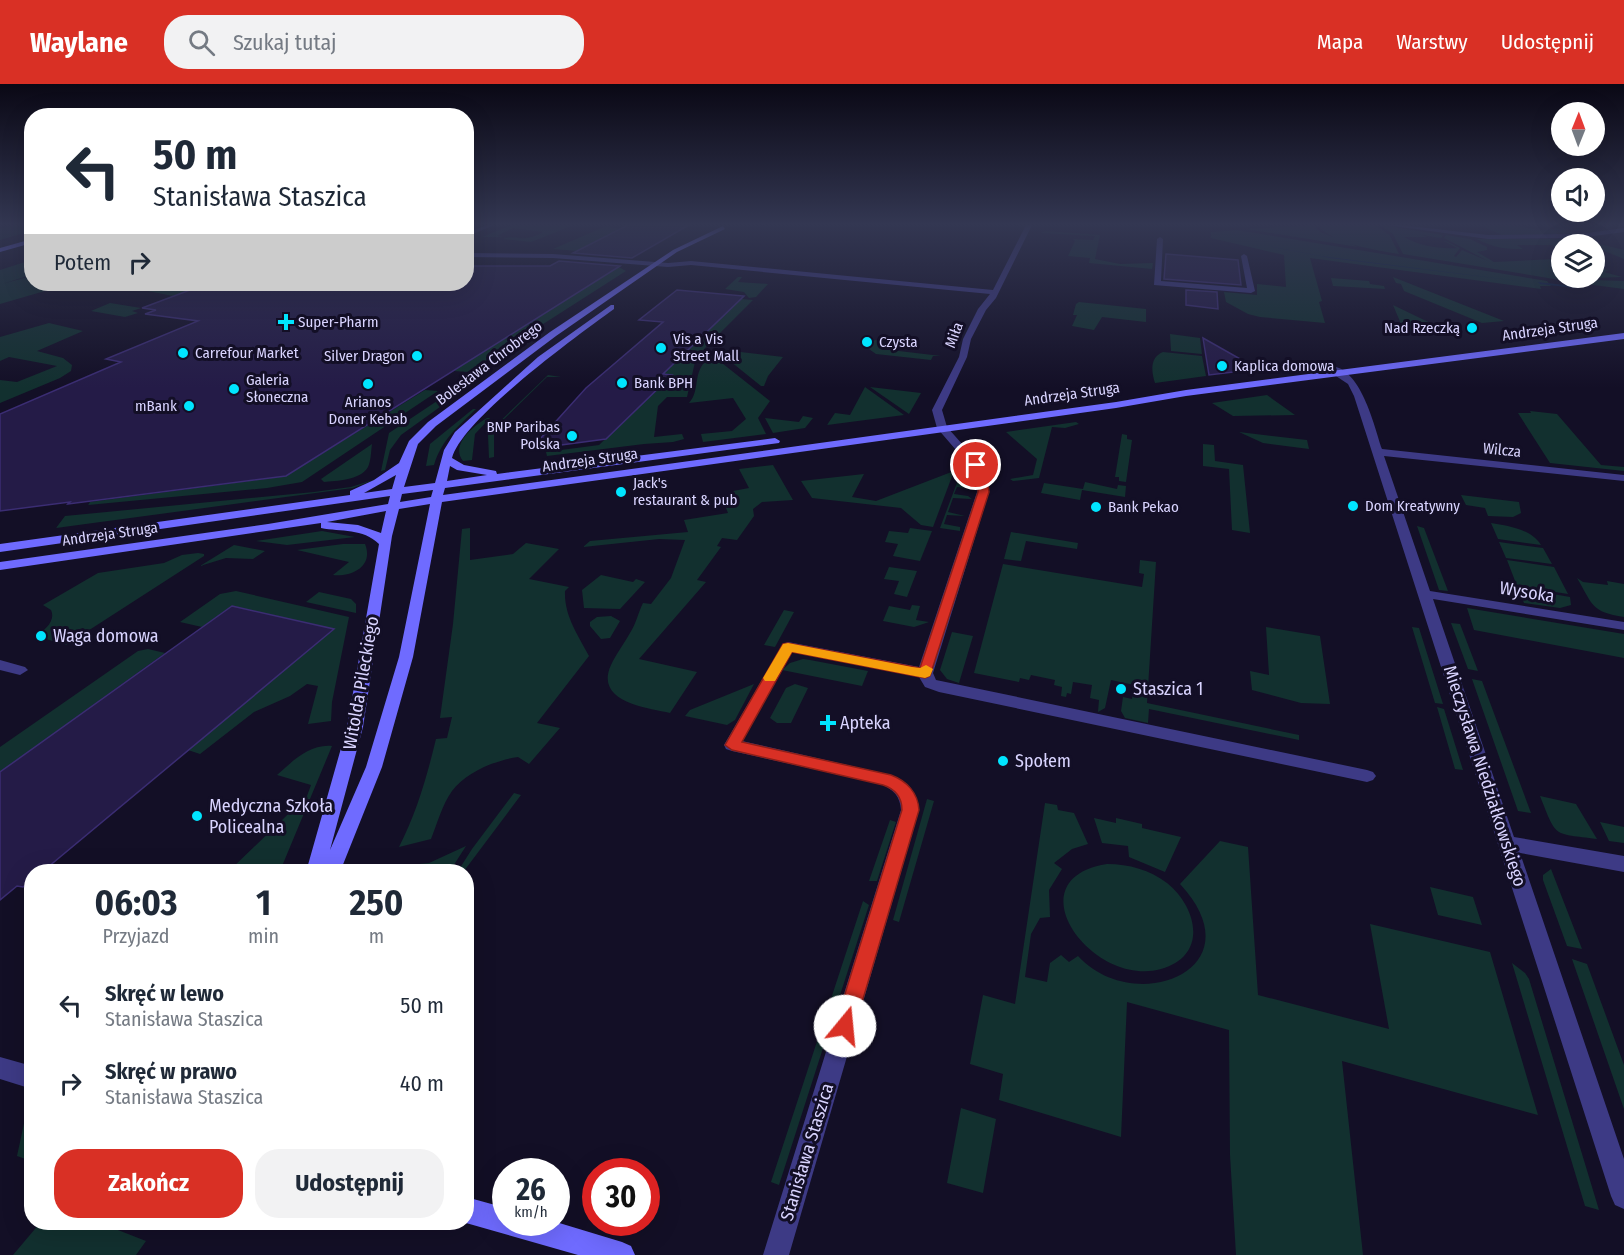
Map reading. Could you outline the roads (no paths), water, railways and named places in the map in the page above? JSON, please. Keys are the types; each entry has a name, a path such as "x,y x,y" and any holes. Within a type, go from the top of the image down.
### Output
{"street":[{"name":"Bolesława Chrobrego","path":"397,493 404,465 413,443 432,424 553,334 633,280"},
{"name":"Bolesława Chrobrego","path":"631,292 648,280"},
{"path":"866,280 995,292"},
{"name":"Miła","path":"940,425 938,407 963,357 966,341 982,309 992,298 1001,280"},
{"path":"1157,280 1157,283 1251,291 1249,280"},
{"name":"Bolesława Chrobrego","path":"435,501 447,459 459,434 541,360 618,302"},
{"name":"Andrzeja Struga","path":"1266,382 1330,368 1624,329"},
{"name":"Andrzeja Struga","path":"0,549 528,473 940,425 1624,336"},
{"name":"Mieczysława Niedziałkowskiego","path":"1330,368 1355,386 1624,1196"},
{"path":"940,425 980,471 984,492 925,673 930,683 939,687 1367,776"},
{"name":"Andrzeja Struga","path":"0,566 268,528 497,489 940,425"},
{"name":"Wilcza","path":"1378,452 1624,478"},
{"path":"447,459 452,464 472,470 528,473"},
{"path":"316,504 369,487 404,465"},
{"name":"Witolda Pileckiego","path":"317,864 356,727 386,543 397,493"},
{"name":"Witolda Pileckiego","path":"333,864 371,776 406,657 435,501"},
{"path":"268,528 308,525 350,527 375,534 386,543"},
{"name":"Wysoka","path":"1425,594 1624,626"},
{"name":"Stanisława Staszica","path":"776,1255 910,810 910,800 897,783 885,779 732,745 788,647 925,673"},
{"path":"0,665 20,670"},
{"path":"1507,843 1624,864"},
{"path":"2,1069 24,1071"},
{"path":"2,1069 24,1075"},
{"path":"474,1212 492,1217"},
{"path":"558,1236 622,1255"}],"waterway":[{"path":"1540,283 1551,284"}],"place":[{"name":"Super-Pharm","path":"286,322"},
{"name":"Nad Rzeczką","path":"1472,328"},
{"name":"Czysta","path":"867,342"},
{"name":"Vis a Vis Street Mall","path":"661,348"},
{"name":"Carrefour Market","path":"183,353"},
{"name":"Silver Dragon","path":"417,356"},
{"name":"Kaplica domowa","path":"1222,366"},
{"name":"Bank BPH","path":"622,383"},
{"name":"Arianos Doner Kebab","path":"368,384"},
{"name":"Galeria Słoneczna","path":"234,389"},
{"name":"mBank","path":"189,406"},
{"name":"BNP Paribas Polska","path":"572,436"},
{"name":"Jack's restaurant & pub","path":"621,492"},
{"name":"Dom Kreatywny","path":"1353,506"},
{"name":"Bank Pekao","path":"1096,507"},
{"name":"Waga domowa","path":"41,636"},
{"name":"Staszica 1","path":"1121,689"},
{"name":"Apteka","path":"828,723"},
{"name":"Społem","path":"1003,761"},
{"name":"Medyczna Szkoła Policealna","path":"197,816"}]}
